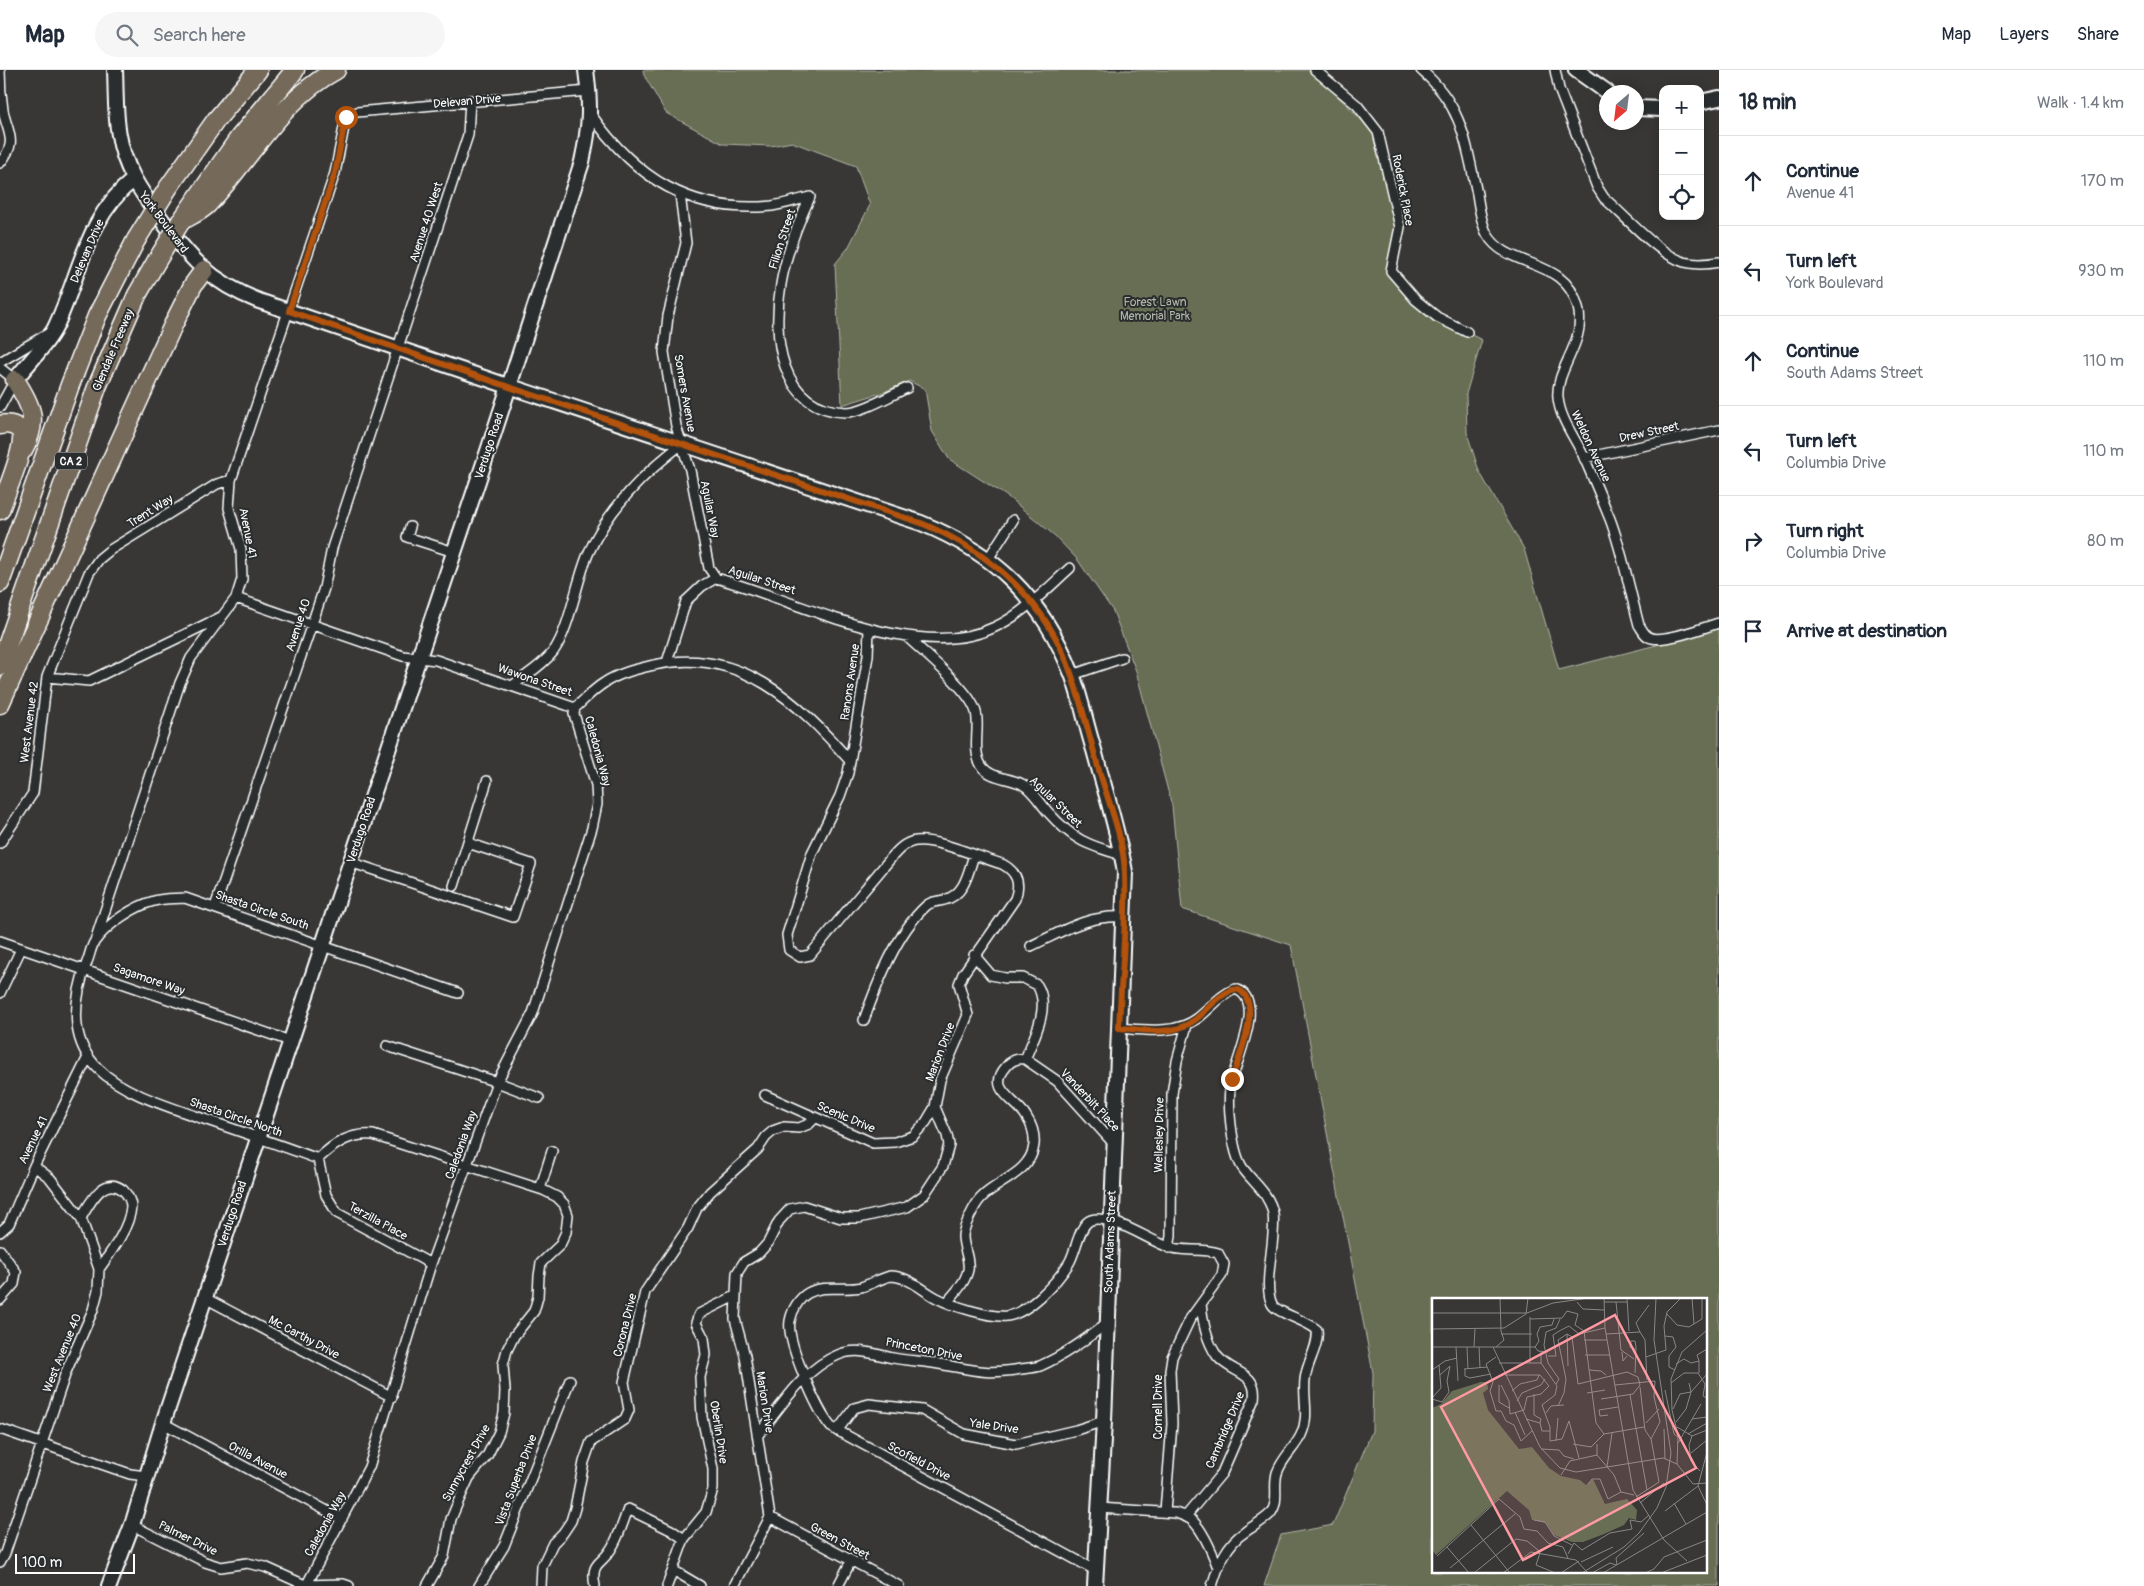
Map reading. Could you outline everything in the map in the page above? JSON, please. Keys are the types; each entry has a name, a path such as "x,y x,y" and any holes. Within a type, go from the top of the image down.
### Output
{"highway":[{"name":"CA 2","path":"0,583 73,377 97,316 136,240 168,188 216,120 258,70"},
{"name":"Glendale Freeway","path":"0,666 97,386 137,295 184,218 239,138 295,70"},
{"path":"184,218 206,206 244,158 296,100 314,84 336,70"},
{"path":"0,704 174,323 193,285 204,270"},
{"path":"15,380 28,399 33,425 30,437 17,459"},
{"path":"0,425 7,423 21,432 17,459 0,510"}],"street":[{"path":"0,70 4,113 11,134 10,147 0,163"},
{"name":"York Boulevard","path":"115,70 119,135 134,180 183,250 204,270 240,294 509,387 921,523 944,532 988,559 1002,570 1031,602 1052,632 1072,675 1122,855 1125,872 1125,897"},
{"name":"Verdugo Road","path":"109,1586 132,1524 163,1423 509,387 582,162 589,133 590,113 586,70"},
{"name":"Roderick Place","path":"1315,70 1357,106 1378,132 1400,227 1391,271 1416,300 1437,317 1467,332"},
{"name":"Weldon Avenue","path":"1421,70 1450,102 1463,130 1487,234 1498,247 1511,255 1534,263 1559,276 1570,290 1578,307 1579,325 1575,347 1561,378 1558,396 1561,412 1584,458 1611,522 1639,625 1644,634 1650,638 1664,638 1719,623"},
{"path":"1555,70 1559,89 1595,181 1604,198 1655,243 1683,262 1700,264 1719,262"},
{"path":"1576,70 1599,86"},
{"name":"Delevan Drive","path":"346,117 357,112 470,100 588,91"},
{"path":"1704,101 1719,98"},
{"name":"Avenue 40 West","path":"397,349 468,135 470,100"},
{"path":"1644,108 1659,109"},
{"name":"Filion Street","path":"590,113 604,134 632,162 648,176 680,194 711,202 745,207 773,206 810,197 789,251 781,283 777,315 783,365 791,382 813,403 824,408 847,412 864,407 906,388"},
{"name":"Avenue 41","path":"95,941 180,683 191,658 236,598 242,579 240,549 229,508 231,480 335,173 346,117"},
{"name":"Delevan Drive","path":"15,380 54,330 91,235 99,220 118,192 134,180"},
{"name":"Somers Avenue","path":"512,686 539,666 553,652 563,636 579,578 590,550 621,499 665,457 682,444 676,426 664,352 668,316 686,243 680,194"},
{"path":"0,362 54,330"},
{"name":"Avenue 40","path":"216,907 324,588 332,548 397,349"},
{"path":"0,368 15,380 0,407"},
{"name":"Drew Street","path":"1584,458 1719,430"},
{"name":"Aguilar Way","path":"682,444 690,470 709,568 716,578"},
{"name":"Trent Way","path":"89,573 99,559 110,550 217,484 231,480"},
{"path":"988,559 1013,520"},
{"path":"410,527 407,537 454,552"},
{"name":"Ranons Avenue","path":"789,950 787,935 812,853 840,796 848,773 868,656 869,628 906,636 971,637 996,627 1031,602 1070,568"},
{"name":"West Avenue 42","path":"0,844 33,794 47,677 89,573"},
{"name":"Aguilar Street","path":"667,662 686,601 702,586 716,578 869,628"},
{"name":"Wawona Street","path":"236,598 403,656 436,660 575,708 603,683 618,676 667,662 686,660 723,664 754,676 773,688 826,734 850,761"},
{"path":"47,677 89,681 223,616"},
{"name":"Agular Street","path":"906,636 962,689 971,701 976,712 980,764 987,771 1022,784 1058,823 1077,839 1097,848 1122,855"},
{"path":"1072,675 1122,658"},
{"name":"Caledonia Way","path":"305,1586 369,1467 392,1397 431,1264 497,1082 533,1013 563,923 592,828 597,804 596,785 574,714 575,708"},
{"path":"454,886 487,781"},
{"name":"Marion Drive","path":"770,1517 746,1356 735,1319 737,1273 744,1262 759,1253 768,1243 779,1221 790,1209 804,1206 841,1218 859,1218 907,1207 924,1195 944,1166 949,1145 947,1135 935,1107 940,1080 968,1015 959,984 974,955 1015,899 1018,890 1017,878 1011,869 974,855 935,843 916,841 900,848 810,955 800,958 789,950"},
{"path":"350,862 512,917 531,864 468,843"},
{"path":"864,1020 881,972 907,928 927,905 956,895 964,885 974,855"},
{"name":"South Adams Street","path":"1095,1586 1104,1421 1125,897"},
{"name":"Shasta Circle South","path":"84,970 95,941 120,916 154,901 184,898 216,907 458,993"},
{"path":"1031,946 1089,919 1109,916 1124,917"},
{"name":"Sagamore Way","path":"0,941 290,1041"},
{"path":"0,993 21,949"},
{"path":"974,955 991,975 1005,978 1023,978 1037,985 1041,991 1042,1011 1025,1060 1019,1058 1010,1062 1000,1073 1002,1091 1026,1115 1033,1131 1034,1146 1029,1160 1017,1172 980,1198 963,1236 968,1260 965,1278 947,1302 994,1315 1004,1316 1024,1310 1036,1301 1069,1264 1085,1224 1091,1220 1111,1221 1169,1248"},
{"name":"Shasta Circle North","path":"84,970 76,1006 78,1031 88,1057 107,1078 141,1097 318,1159"},
{"path":"1119,1028 1177,1029 1198,1018 1226,993 1235,989 1243,993 1249,1003 1250,1019 1230,1089 1234,1147 1237,1159 1269,1199 1273,1213 1270,1272 1270,1299 1273,1306 1312,1325 1317,1330 1318,1338 1304,1386 1307,1407 1306,1419 1301,1435 1281,1464 1277,1474 1275,1505 1265,1518 1236,1539 1217,1565 1212,1586"},
{"name":"Wellesley Drive","path":"1169,1248 1171,1236 1172,1094 1177,1061 1187,1025"},
{"path":"387,1046 497,1082 539,1098"},
{"name":"Avenue 41","path":"0,1232 9,1224 34,1166 88,1057"},
{"name":"Vanderbilt Place","path":"1025,1060 1057,1081 1114,1144"},
{"name":"Scenic Drive","path":"765,1095 873,1143 895,1142 913,1136 926,1122 935,1107"},
{"name":"Corona Drive","path":"542,1586 542,1566 553,1543 571,1521 581,1474 591,1442 625,1419 629,1410 624,1382 645,1292 688,1228 697,1208 710,1192 758,1149 766,1137 773,1132 784,1127 799,1128 815,1118"},
{"path":"318,1159 331,1147 359,1134 373,1135 466,1166"},
{"path":"540,1189 552,1151"},
{"name":"Terzilla Place","path":"318,1159 326,1195 337,1213 431,1264"},
{"name":"West Avenue 40","path":"0,1562 5,1553 66,1372 93,1310 98,1291 99,1270 81,1218 50,1178 34,1166"},
{"name":"Sunnycrest Drive","path":"427,1586 444,1556 451,1519 469,1478 487,1456 499,1432 504,1413 503,1365 507,1350 514,1336 534,1312 538,1297 542,1263 560,1245 566,1232 568,1215 564,1204 557,1197 540,1189 466,1166"},
{"path":"81,1218 96,1194 103,1188 113,1186 122,1189 128,1197 131,1206 128,1219 118,1241 99,1270"},
{"name":"Cornell Drive","path":"1165,1512 1172,1424 1170,1370 1172,1357 1190,1319 1222,1275 1224,1264 1218,1253 1169,1248"},
{"path":"0,1250 16,1272 14,1284 0,1300"},
{"name":"Scofield Drive","path":"947,1302 904,1278 890,1276 862,1287 816,1290 808,1293 795,1307 789,1322 793,1346 821,1414 837,1430 1096,1570"},
{"name":"Oberlin Drive","path":"667,1586 684,1539 706,1512 713,1489 713,1468 702,1417 700,1377 706,1355 704,1338 696,1323 699,1314 735,1296"},
{"name":"Mc Carthy Drive","path":"205,1298 392,1397"},
{"name":"Cambridge Drive","path":"1186,1516 1222,1473 1254,1399 1255,1389 1248,1377 1224,1364 1211,1347 1203,1320 1201,1304"},
{"name":"Princeton Drive","path":"758,1435 805,1376 838,1355 860,1351 990,1373 1038,1367 1059,1357 1107,1323"},
{"name":"Vista Superba Drive","path":"479,1586 504,1546 570,1380"},
{"name":"Yale Drive","path":"837,1430 854,1408 870,1404 922,1410 964,1434 1016,1444 1076,1430 1104,1421"},
{"name":"Orilla Avenue","path":"163,1423 342,1518"},
{"path":"0,1429 130,1474 146,1476"},
{"path":"1099,1508 1165,1512 1186,1516 1198,1528 1217,1565"},
{"path":"595,1586 593,1574 599,1561 611,1551 628,1509 671,1530 684,1539"},
{"path":"734,1586 770,1517"},
{"name":"Green Street","path":"770,1517 899,1586"},
{"name":"Palmer Drive","path":"132,1524 205,1562 220,1567 247,1564 265,1567 305,1586 343,1584 350,1586"},
{"path":"838,1586 851,1561"},
{"path":"673,1570 700,1586"}],"green space":[{"name":"Forest Lawn Memorial Park","path":"643,70 1311,70 1375,133 1398,228 1390,251 1389,264 1399,283 1447,323 1482,340 1466,394 1467,433 1479,471 1524,549 1559,670 1719,629 1719,1586 1264,1586 1281,1535 1333,1525 1372,1431 1373,1373 1291,945 1182,909 1172,806 1136,671 1113,611 1077,559 1054,535 1008,497 949,459 932,431 925,389 909,381 884,392 842,405 835,264 848,248 870,205 856,166 792,142 771,146 723,144 666,113"}],"route":[{"path":"346,117 335,173 289,311 509,387 921,523 944,532 965,544 988,559 1015,583 1052,632 1072,675 1120,843 1125,872 1125,897 1119,1028 1177,1029 1198,1018 1226,993 1235,989 1240,990 1249,1003 1250,1019 1232,1079"}]}
